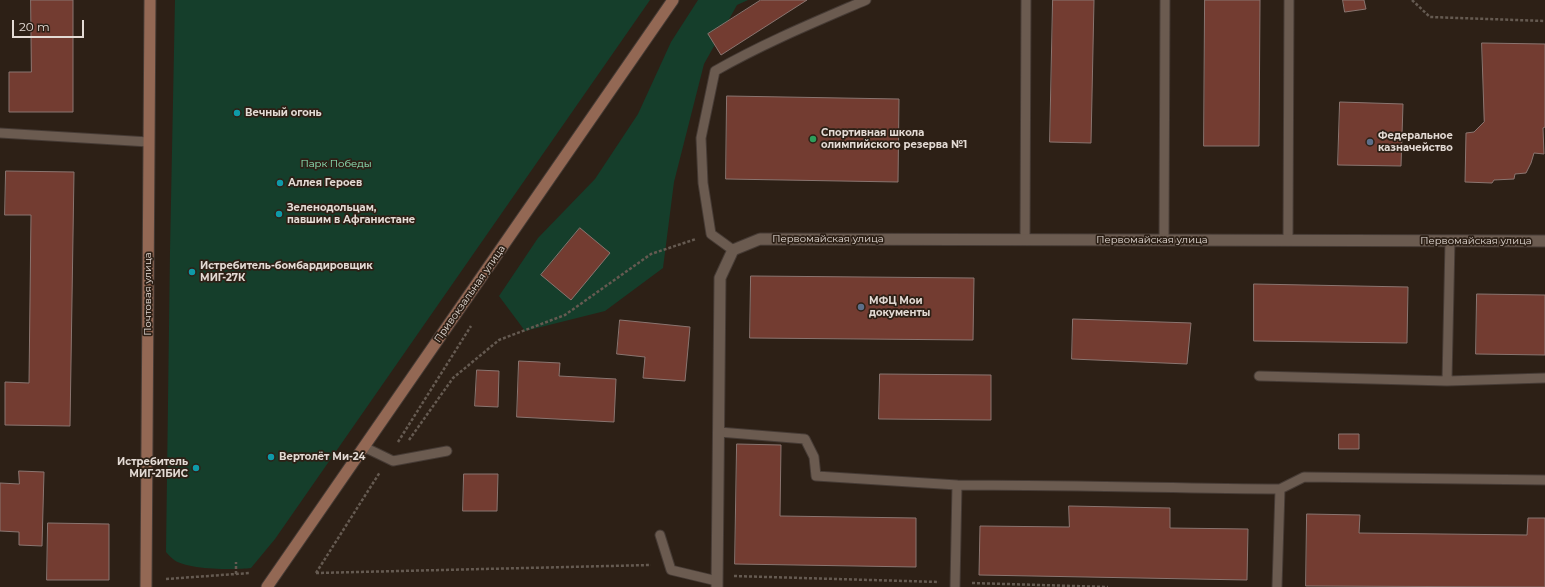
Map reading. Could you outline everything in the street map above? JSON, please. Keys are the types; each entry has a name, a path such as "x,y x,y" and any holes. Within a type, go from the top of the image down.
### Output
{"main road":[{"name":"Почтовая улица","path":"146,587 150,0"},
{"name":"Привокзальная улица","path":"267,587 673,0"}],"street":[{"name":"Первомайская улица","path":"734,250 760,238 1545,241"},
{"path":"717,584 720,278 734,250"}],"lane":[{"path":"734,250 711,234 703,183 701,138 715,71 797,29 866,0"},
{"path":"1025,240 1026,0"},
{"path":"1164,240 1165,0"},
{"path":"1288,240 1289,0"},
{"path":"0,132 149,142"},
{"path":"1447,381 1450,241"},
{"path":"1259,376 1447,381 1545,378"},
{"path":"719,432 805,438 814,457 816,476 957,485 1066,485 1160,488 1280,489 1304,477 1545,480"},
{"path":"364,447 390,456 393,461 446,450"},
{"path":"955,585 957,485"},
{"path":"1277,587 1280,489"},
{"path":"660,535 671,570 717,584"}],"path":[{"path":"1412,0 1430,17 1545,21"},
{"path":"390,456 403,449 453,378 499,340 565,315 651,254 711,234"},
{"path":"475,320 316,573 669,565"},
{"path":"236,562 236,574"},
{"path":"166,579 250,573"},
{"path":"732,576 955,585 1108,587"}],"green space":[{"name":"Парк Победы","path":"175,0 650,0 275,539 251,568 222,569 188,565 179,563 166,552"},
{"path":"698,0 748,0 737,5 704,64 674,182 663,268 605,311 525,331 499,296 538,238 595,179 638,114 671,42"}],"building":[{"path":"31,0 73,0 73,112 9,112 9,72 31,72"},
{"path":"761,0 807,0 721,55 708,34"},
{"path":"1053,0 1094,0 1091,143 1050,142"},
{"path":"1205,0 1260,0 1259,146 1204,146"},
{"path":"1343,0 1364,0 1366,9 1345,12"},
{"path":"1482,43 1545,44 1545,127 1543,128 1544,154 1534,153 1526,173 1515,174 1514,179 1494,180 1492,183 1465,182 1466,133 1474,132 1484,122"},
{"path":"727,96 899,99 898,182 726,179"},
{"path":"1340,102 1403,104 1401,166 1338,165"},
{"path":"6,171 74,172 70,426 5,425 5,382 29,383 31,215 5,215"},
{"path":"580,228 610,253 571,300 541,275"},
{"path":"751,276 974,278 973,340 750,338"},
{"path":"1254,284 1408,287 1407,343 1254,341"},
{"path":"1477,294 1545,295 1545,355 1476,354"},
{"path":"1073,319 1191,323 1187,364 1072,359"},
{"path":"620,320 690,327 685,381 643,378 645,357 617,354"},
{"path":"519,361 560,363 559,376 616,379 614,422 517,417"},
{"path":"477,370 499,371 498,407 475,406"},
{"path":"880,374 991,375 991,420 879,419"},
{"path":"1339,434 1359,434 1359,449 1339,449"},
{"path":"737,444 781,445 780,516 916,518 916,567 735,564"},
{"path":"19,471 44,472 42,546 19,545 19,532 0,531 0,483 19,484"},
{"path":"464,474 498,474 497,511 463,511"},
{"path":"1069,506 1170,508 1170,528 1248,529 1247,580 979,575 980,526 1069,527"},
{"path":"1307,514 1360,515 1359,533 1527,535 1528,518 1545,518 1545,587 1306,586"},
{"path":"48,523 109,524 109,580 47,580"}],"place":[{"name":"Вечный огонь","path":"237,113"},
{"name":"Спортивная школа олимпийского резерва №1","path":"813,139"},
{"name":"Федеральное казначейство","path":"1370,142"},
{"name":"Аллея Героев","path":"280,183"},
{"name":"Зеленодольцам, павшим в Афганистане","path":"279,214"},
{"name":"Истребитель-бомбардировщик МИГ-27К","path":"192,272"},
{"name":"МФЦ Мои документы","path":"861,307"},
{"name":"Вертолёт Ми-24","path":"271,457"},
{"name":"Истребитель МИГ-21БИС","path":"196,468"}]}
